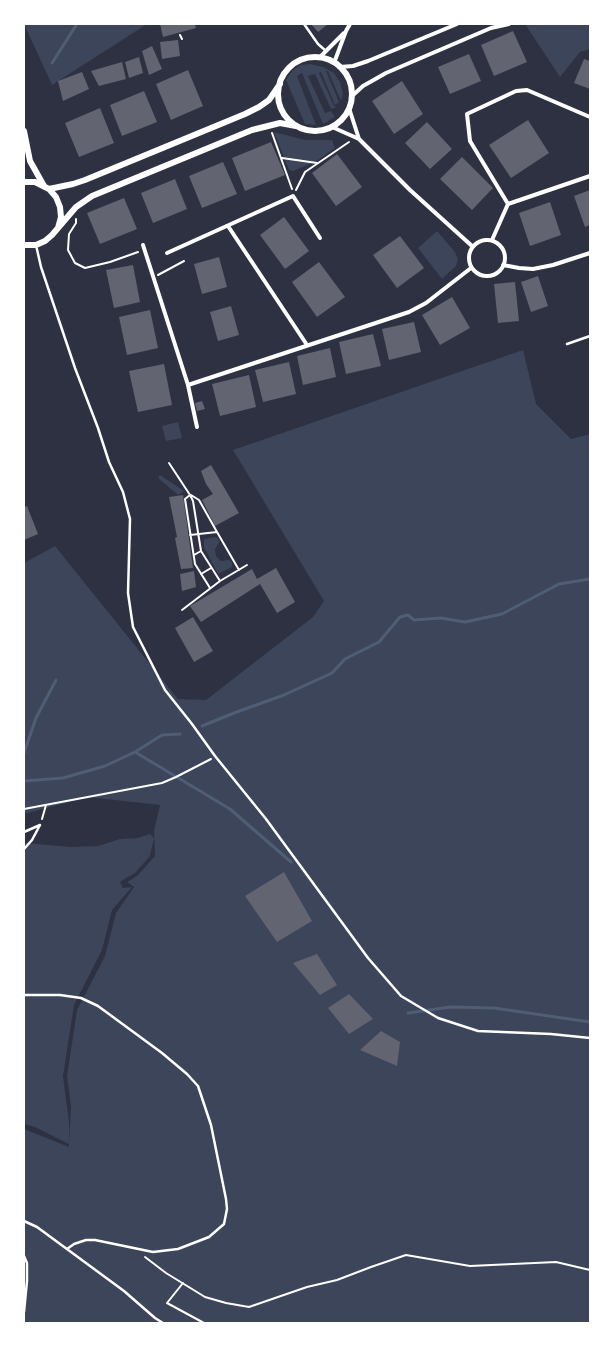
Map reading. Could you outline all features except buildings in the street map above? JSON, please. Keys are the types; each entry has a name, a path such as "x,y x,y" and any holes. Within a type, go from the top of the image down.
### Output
{"street":[{"path":"334,63 350,24"},
{"path":"340,67 357,65 368,61 457,24"},
{"path":"352,96 363,86 386,73 491,28 509,24"},
{"path":"319,58 346,31"},
{"path":"24,245 36,245 45,241 76,207 92,196 252,130 280,122 306,130 318,131 332,127 342,119 349,108 352,96 349,79 340,67 334,63 319,58 310,58 301,60 284,74 278,95 280,106 287,117 296,126"},
{"path":"24,182 35,182 47,187 73,184 86,180 245,114 269,100 280,84"},
{"path":"508,204 470,140 466,114 516,91 527,90 590,117"},
{"path":"349,108 359,138"},
{"path":"332,127 359,138 410,190 472,246"},
{"path":"24,133 30,161 47,187 56,197 60,207 58,228"},
{"path":"492,240 508,204 590,176"},
{"path":"167,252 293,196 320,238"},
{"path":"228,226 307,345"},
{"path":"484,240 492,240 498,243 503,249 505,255 503,265 499,271 490,276 484,276 471,268 468,258 472,246 484,240"},
{"path":"144,247 188,385 197,427"},
{"path":"503,265 533,269 553,265 590,253"},
{"path":"188,385 409,312 426,303 471,268"}],"lane":[{"path":"304,24 318,44 326,51"},
{"path":"36,245 40,267 74,368 98,428 109,462 123,492 130,519 128,593 133,627 165,690 215,756 266,819 368,958 401,996 438,1018 478,1031 551,1034 590,1038"},
{"path":"567,344 590,336"},
{"path":"24,832 40,825"},
{"path":"24,849 32,840 40,825"},
{"path":"24,995 60,995 81,998 98,1006 162,1053 187,1074 198,1086 209,1119 226,1199 227,1210 224,1224 209,1237 178,1249 153,1252 95,1240 86,1240 74,1244 67,1249"},
{"path":"24,1221 37,1227 67,1249 124,1291 155,1318 163,1323"},
{"path":"24,1256 27,1263 27,1281 24,1312"}],"path":[{"path":"180,35 182,40"},
{"path":"272,132 282,158 293,196"},
{"path":"293,196 305,172 349,142"},
{"path":"282,158 318,163"},
{"path":"75,214 76,223 69,234 68,250 75,263 85,268 110,262 144,247"},
{"path":"154,277 184,261"},
{"path":"169,463 193,501 201,551 220,581"},
{"path":"190,495 199,500 239,570"},
{"path":"190,495 185,499 195,564 210,588"},
{"path":"190,535 218,532"},
{"path":"194,555 201,551"},
{"path":"182,610 220,581 247,565"},
{"path":"201,574 211,568"},
{"path":"24,809 162,783 215,756"},
{"path":"40,825 46,805"},
{"path":"142,1256 205,1297 249,1307 308,1287 337,1280 406,1255 470,1266 556,1262 590,1270"},
{"path":"183,1283 168,1303 204,1323"}],"shaded area":[{"path":"24,24 147,24 52,85"},
{"path":"525,24 590,24 590,49 580,52 560,77"},
{"path":"310,64 323,67 334,73 340,82 343,94 341,101 328,71 326,71 339,102 335,105 321,72 319,73 334,106 337,107 331,109 315,74 308,76 325,113 331,111 335,117 323,124 302,73 297,76 316,125 305,124 286,80 293,70 301,65"},
{"path":"274,132 305,140 332,140 335,148 315,162 293,171 289,170"},
{"path":"437,231 455,252 458,259 456,266 442,279 418,248"},
{"path":"523,350 536,404 571,439 590,434 590,1323 24,1323 24,1129 69,1147 69,1144 35,1127 24,1124 24,843 72,847 98,846 120,839 138,838 150,834 154,838 150,856 135,873 120,882 123,888 132,887 112,910 102,950 74,1005 63,1076 69,1122 69,1143 71,1107 67,1076 77,1010 105,956 116,913 134,887 127,882 137,876 155,856 154,831 160,805 87,797 24,814 24,563 55,546 178,699 206,700 313,617 324,601 233,450"},
{"path":"178,422 182,438 166,441 162,426"},
{"path":"160,475 184,491 178,495 158,478"},
{"path":"216,537 220,541 215,549 216,556 221,561 229,560 232,562 232,567 218,574 204,547 204,539"}],"waterway":[{"path":"52,63 77,24"},
{"path":"202,726 284,695 332,673 345,659 379,642 400,617 408,615 414,620 441,618 465,622 502,614 559,584 590,579"},
{"path":"24,753 36,718 56,680"},
{"path":"24,781 63,778 105,766 135,752 162,735 180,734"},
{"path":"135,752 230,809 291,862"},
{"path":"408,1013 451,1007 494,1008 590,1022"}]}
